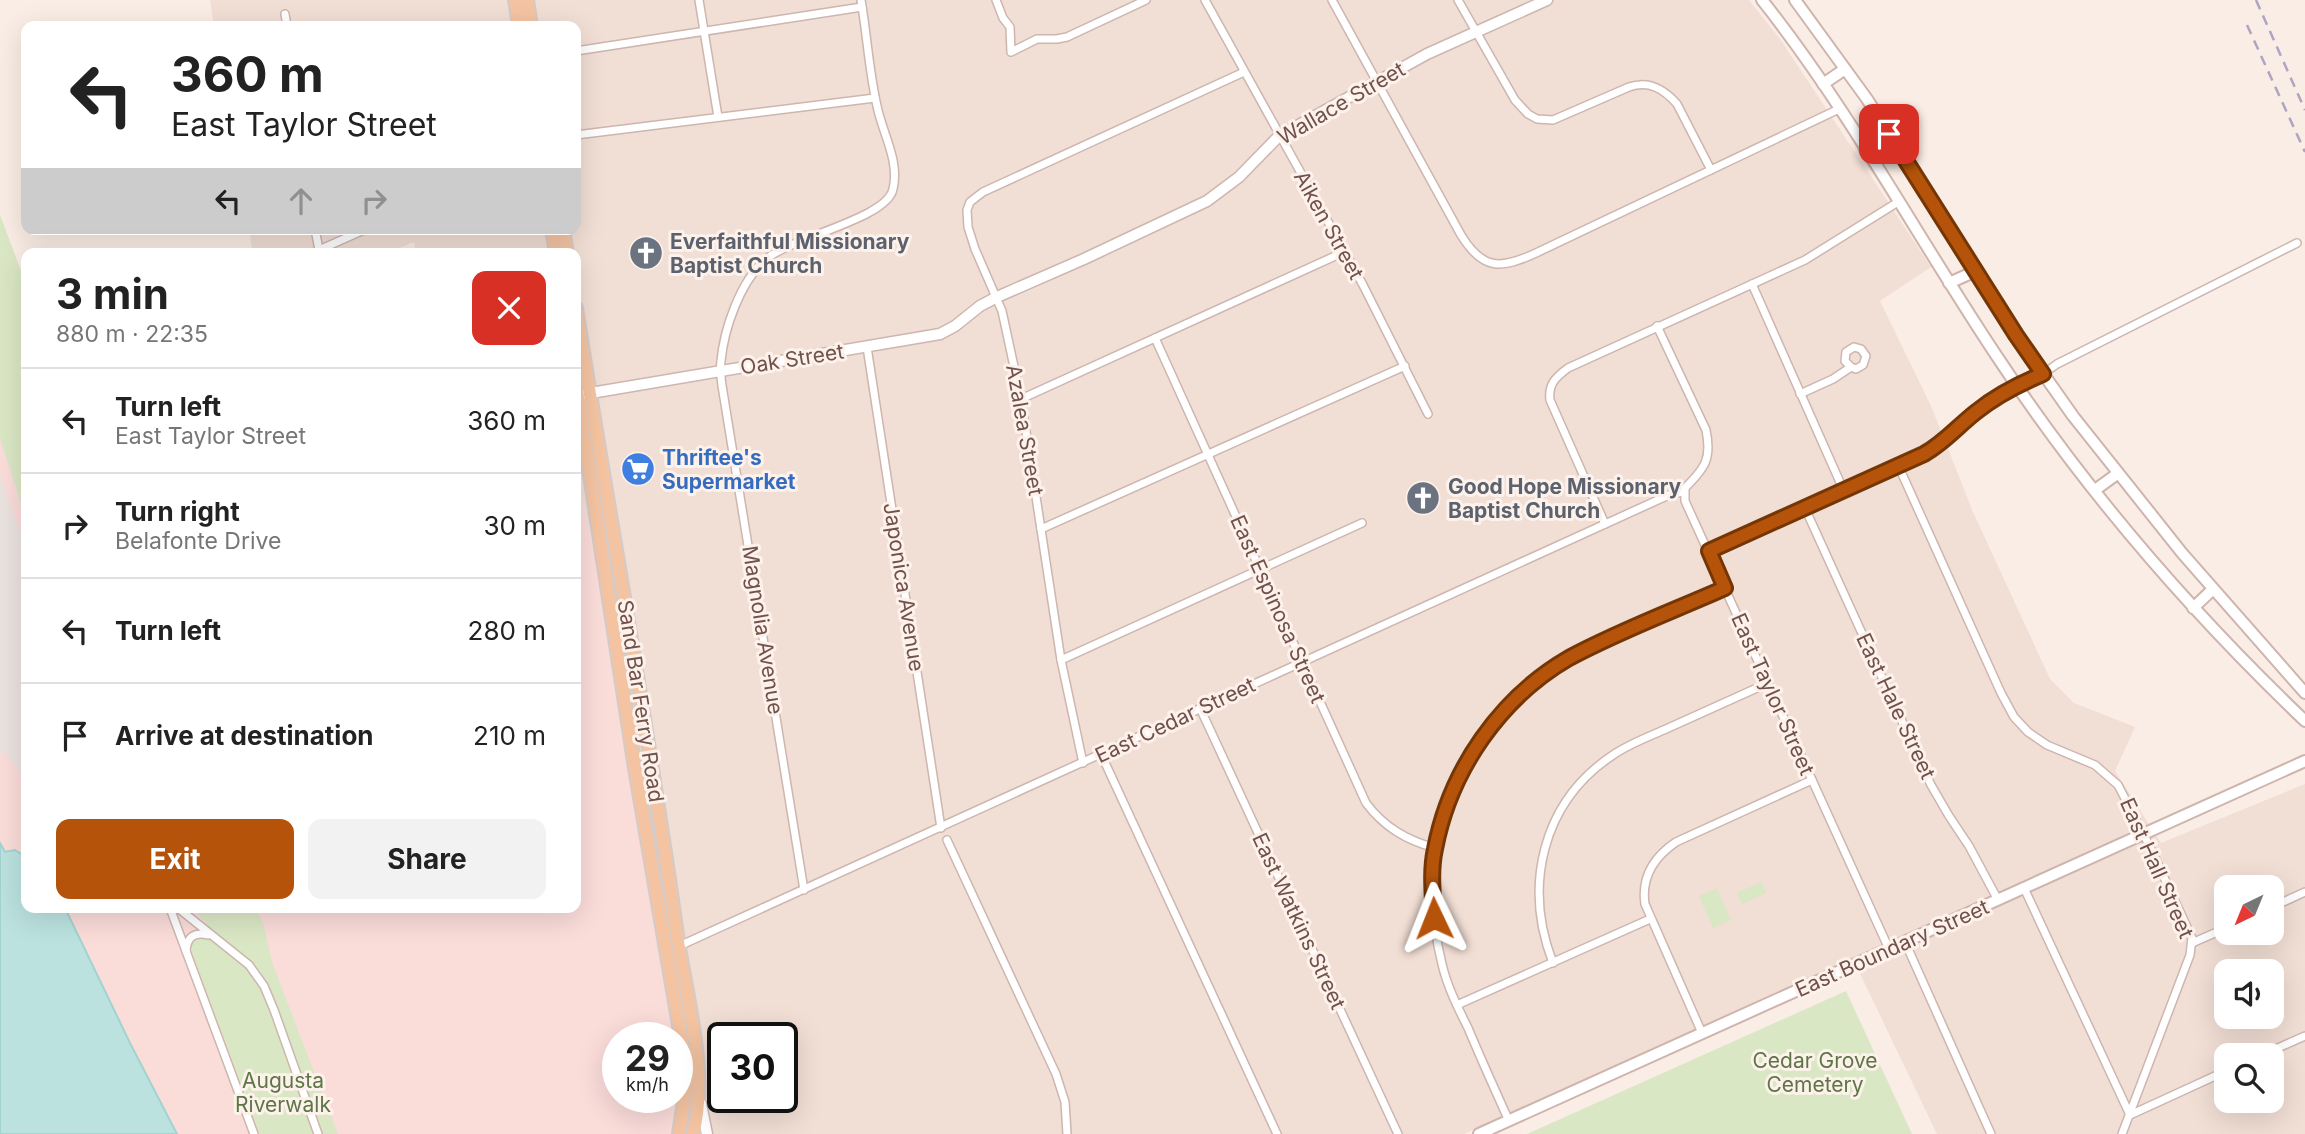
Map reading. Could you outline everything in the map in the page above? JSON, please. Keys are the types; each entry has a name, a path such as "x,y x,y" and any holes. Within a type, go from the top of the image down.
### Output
{"main road":[{"path":"515,0 518,21"},
{"path":"527,0 530,21"},
{"path":"1762,0 1823,84 2016,384 2095,490 2193,608 2305,721"},
{"path":"1795,0 1889,134 2043,374 2117,474 2305,693"},
{"path":"1823,84 1845,69"},
{"path":"1865,149 1889,134"},
{"path":"1949,283 1976,271"},
{"name":"Sand Bar Ferry Road","path":"581,390 673,948 697,1060 699,1095 693,1134"},
{"path":"2095,490 2117,474"},
{"path":"2193,608 2213,589"},
{"name":"East Boundary Street","path":"1479,1134 2305,761"},
{"name":"Sand Bar Ferry Road","path":"673,948 686,1088 679,1134"}],"street":[{"path":"699,0 718,117"},
{"path":"996,0 1010,27 1011,52 1037,39 1057,40 1067,37 1146,0"},
{"name":"Aiken Street","path":"1205,0 1344,252 1428,414"},
{"path":"1332,0 1461,236 1476,256 1491,264 1517,261 1839,109"},
{"path":"1458,0 1521,109 1537,119 1553,120 1637,84 1661,89 1670,95 1684,115 1710,170"},
{"name":"Wallace Street","path":"997,297 1175,218 1207,201 1239,177 1279,136 1427,54 1547,0"},
{"path":"581,50 861,4 875,98 894,168 894,188 890,198 869,213 783,248 765,260 740,295 723,347 720,370"},
{"path":"285,14 286,21"},
{"name":"Azalea Street","path":"1083,763 1061,660 1021,399 1004,318 970,236 967,218 969,206 977,195 1244,72"},
{"path":"581,134 875,98"},
{"path":"1605,524 1550,400 1550,386 1559,374 1657,326 1805,260 1898,202"},
{"path":"323,248 353,235"},
{"path":"1709,551 1932,449 1978,410 2016,384 2043,374 2057,364 2297,243"},
{"path":"1021,399 1344,252"},
{"path":"1752,284 1843,489"},
{"name":"Oak Street","path":"581,390 940,334 997,297"},
{"path":"1657,326 1706,430 1709,446 1705,466 1684,492"},
{"name":"East Espinosa Street","path":"1155,338 1366,803 1392,830 1435,848"},
{"name":"Japonica Avenue","path":"867,347 941,828"},
{"path":"1041,529 1405,366"},
{"path":"1800,394 1851,368"},
{"name":"Magnolia Avenue","path":"720,370 804,890"},
{"name":"East Hall Street","path":"1898,465 2014,717 2037,740 2095,765 2112,779 2123,793 2189,929 2192,943 2190,955 2122,1134"},
{"name":"East Cedar Street","path":"673,948 1671,494 1684,492"},
{"name":"East Taylor Street","path":"1684,492 1685,501 1889,949"},
{"name":"East Hale Street","path":"1804,506 1931,785 1969,846 1998,900"},
{"path":"1061,660 1362,523"},
{"path":"1509,1121 1457,1005 1436,940 1433,890 1435,848 1452,794 1468,759 1492,725 1527,689 1555,667 1587,649 1725,588"},
{"path":"1553,963 1541,924 1539,879 1546,844 1555,820 1570,797 1590,774 1613,754 1768,683"},
{"name":"East Watkins Street","path":"1200,708 1398,1134"},
{"path":"1101,754 1277,1134"},
{"path":"1702,1033 1645,904 1645,884 1651,867 1665,849 1686,836 1812,780"},
{"path":"947,840 1056,1074 1065,1102 1067,1134"},
{"path":"2024,888 2130,1115 2214,1077"},
{"path":"2284,902 2305,892"},
{"path":"172,913 254,1134"},
{"path":"184,913 249,965 264,986 318,1134"},
{"path":"1457,1005 1650,919"},
{"path":"187,955 187,942 191,937 200,933 210,935"},
{"path":"2192,943 2214,933"},
{"path":"1905,942 1992,1134"},
{"path":"2284,1045 2305,1036"},
{"path":"699,1095 708,1134"}],"shaded area":[{"path":"210,0 1749,0 1780,39 1931,267 1880,301 1931,406 1973,512 2050,679 2074,703 2135,727 2115,771 2161,843 2305,784 2305,1134 1937,1134 1853,959 1464,1134 711,1134 693,1042 693,1022 689,1022 605,592 581,495 581,248 415,248 414,242 400,248 252,248 250,235 581,235 581,21 213,21"},
{"path":"0,315 21,359 21,913 581,913 581,495 605,592 689,1022 602,1022 602,1113 693,1113 693,1042 711,1134 115,1134 0,912"},
{"path":"0,475 21,535 21,773 4,751 0,753"}],"green space":[{"path":"0,215 21,271 21,503 0,438"},
{"path":"1761,882 1766,893 1742,904 1737,893"},
{"path":"1717,888 1731,920 1713,928 1699,896"},
{"name":"Augusta Riverwalk","path":"198,913 259,913 273,965 338,1134 259,1134 190,947 192,941 200,936 208,939 215,934"},
{"name":"Cedar Grove Cemetery","path":"1846,991 1912,1134 1527,1134"}],"water":[{"path":"0,843 5,852 15,850 21,854 21,913 67,913 177,1134 0,1134"}],"railway":[{"path":"2256,0 2305,110"},
{"path":"2247,25 2305,152"}],"place":[{"name":"Everfaithful Missionary Baptist Church","path":"646,253"},
{"name":"Thriftee's Supermarket","path":"638,469"},
{"name":"Good Hope Missionary Baptist Church","path":"1423,498"}],"route":[{"path":"1434,918 1435,848 1452,794 1483,736 1527,689 1555,667 1587,649 1725,588 1709,551 1924,454 2007,390 2043,374 1889,134"}]}
